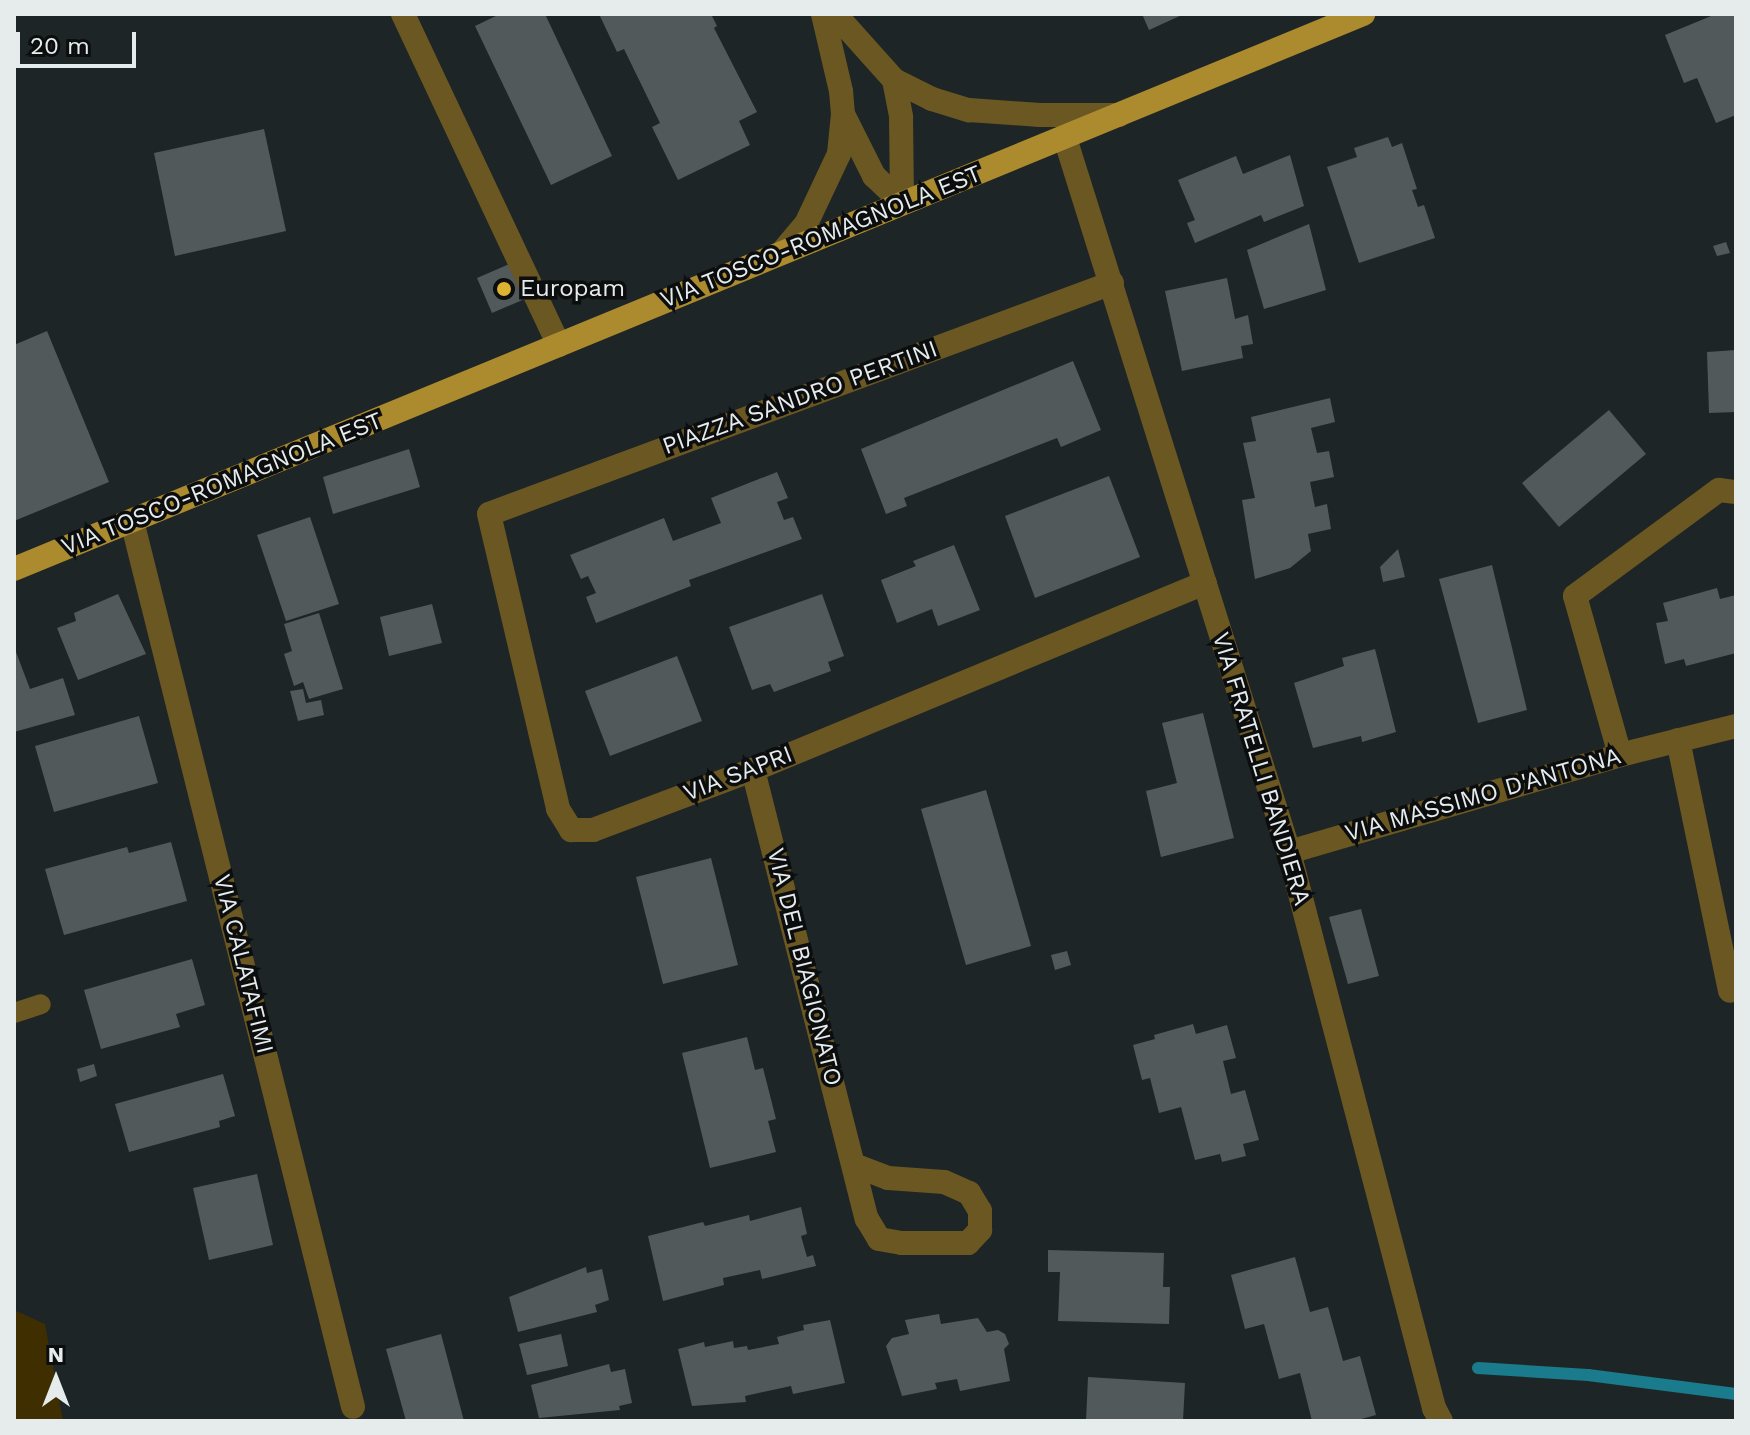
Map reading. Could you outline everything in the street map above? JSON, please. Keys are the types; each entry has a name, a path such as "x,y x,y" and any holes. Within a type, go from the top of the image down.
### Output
{"main road":[{"name":"VIA TOSCO-ROMAGNOLA EST","path":"14,569 1363,14"}],"street":[{"path":"403,14 559,345"},
{"path":"823,14 843,114 874,176 902,202"},
{"path":"835,14 894,80 932,99 969,110 1040,115 1119,115"},
{"path":"894,80 901,117 902,202"},
{"path":"784,250 806,224 826,188 839,154 843,114"},
{"name":"VIA FRATELLI BANDIERA","path":"1065,138 1289,852 1437,1414"},
{"name":"PIAZZA SANDRO PERTINI","path":"489,514 1112,283"},
{"path":"1620,755 1575,596 1719,490 1736,492"},
{"name":"VIA SAPRI","path":"489,514 558,809 571,830 593,830 753,770 1205,583"},
{"name":"VIA CALATAFIMI","path":"132,521 353,1407"},
{"name":"VIA MASSIMO D'ANTONA","path":"1289,852 1620,755 1736,726"},
{"path":"1678,740 1730,991"},
{"name":"VIA DEL BIAGIONATO","path":"753,770 867,1219 879,1239 902,1243 968,1243 980,1230 980,1211 969,1193 944,1182 888,1178 854,1165"}],"lane":[{"path":"14,1013 41,1004"}],"shaded area":[{"path":"14,1310 45,1324 63,1421 14,1421"}],"building":[{"path":"500,14 545,14 612,156 551,185 475,26"},
{"path":"599,14 711,14 717,26 714,28 757,112 739,121 750,145 678,180 652,127 660,123 624,49 617,52"},
{"path":"1142,14 1184,14 1149,30"},
{"path":"1716,14 1736,14 1736,115 1716,123 1697,78 1684,83 1665,35"},
{"path":"264,129 286,231 175,256 154,153"},
{"path":"1388,137 1392,147 1402,143 1417,189 1412,190 1418,207 1424,205 1435,238 1359,263 1327,167 1357,157 1354,148"},
{"path":"1290,155 1304,206 1264,222 1261,215 1195,243 1187,223 1195,220 1178,180 1236,156 1243,174"},
{"path":"1309,224 1326,290 1264,309 1247,250"},
{"path":"1726,242 1730,253 1717,256 1713,246"},
{"path":"512,263 527,298 492,313 477,278"},
{"path":"1227,278 1235,319 1248,315 1253,344 1241,346 1243,358 1182,371 1165,291"},
{"path":"47,331 109,482 14,521 14,345"},
{"path":"1736,350 1736,412 1709,413 1707,352"},
{"path":"1073,361 1101,430 1061,447 1057,438 904,498 907,506 886,514 861,449"},
{"path":"1330,398 1335,422 1311,428 1317,453 1329,451 1334,477 1310,482 1315,507 1327,504 1331,529 1308,534 1311,551 1290,568 1255,579 1242,500 1255,498 1243,443 1256,441 1251,417"},
{"path":"1609,410 1646,454 1559,527 1522,483"},
{"path":"409,449 420,487 333,514 323,477"},
{"path":"777,472 788,498 777,502 784,520 793,517 802,539 689,580 691,586 596,623 586,597 596,593 588,576 581,579 570,555 664,518 673,541 721,523 711,498"},
{"path":"1109,476 1140,557 1035,598 1005,516"},
{"path":"310,517 339,604 286,621 257,535"},
{"path":"954,545 980,610 938,626 932,609 897,623 881,580 916,566 913,561"},
{"path":"1398,549 1405,577 1383,582 1380,567"},
{"path":"1492,565 1527,710 1478,723 1439,579"},
{"path":"1717,588 1720,599 1736,595 1736,653 1686,666 1684,659 1665,664 1656,623 1668,621 1663,603"},
{"path":"118,594 146,654 78,680 57,628 76,621 74,613"},
{"path":"822,594 844,656 828,662 831,671 774,692 770,684 752,690 729,627"},
{"path":"432,604 442,643 389,656 380,617"},
{"path":"319,613 343,689 309,699 303,682 294,686 284,654 292,651 284,624"},
{"path":"1375,649 1396,732 1362,742 1361,736 1313,748 1294,683 1344,666 1342,658"},
{"path":"16,652 30,689 63,678 75,715 14,732"},
{"path":"677,656 702,721 610,756 585,691"},
{"path":"303,689 306,703 321,700 324,715 298,721 290,691"},
{"path":"1203,713 1234,838 1161,857 1146,791 1177,783 1162,723"},
{"path":"139,716 158,783 54,812 35,746"},
{"path":"986,790 1031,946 966,965 921,809"},
{"path":"171,842 187,901 64,935 45,869 127,847 129,853"},
{"path":"711,858 738,965 663,984 636,877"},
{"path":"1361,909 1379,976 1348,984 1329,917"},
{"path":"1067,951 1071,965 1055,970 1051,955"},
{"path":"192,959 205,1005 176,1014 180,1027 101,1049 84,990"},
{"path":"1193,1024 1196,1034 1227,1025 1236,1058 1223,1061 1231,1094 1245,1090 1259,1140 1243,1144 1246,1156 1222,1162 1220,1154 1195,1160 1181,1107 1159,1113 1150,1078 1142,1080 1133,1045 1155,1039 1154,1035"},
{"path":"747,1037 755,1070 763,1068 776,1119 768,1121 776,1152 710,1168 682,1053"},
{"path":"94,1064 97,1076 80,1082 77,1069"},
{"path":"223,1074 235,1116 219,1121 220,1127 129,1152 115,1104"},
{"path":"257,1174 273,1245 209,1260 193,1188"},
{"path":"801,1207 807,1234 801,1236 807,1257 813,1255 816,1266 762,1279 760,1270 723,1278 724,1285 663,1301 648,1236 703,1222 705,1226 749,1215 750,1221"},
{"path":"1048,1250 1164,1253 1163,1287 1170,1287 1169,1324 1058,1321 1060,1272 1048,1272"},
{"path":"1295,1257 1310,1312 1328,1307 1343,1361 1360,1356 1376,1415 1354,1421 1312,1421 1300,1373 1279,1379 1264,1324 1245,1329 1231,1275"},
{"path":"586,1267 587,1273 602,1269 609,1300 595,1305 597,1312 518,1332 509,1297"},
{"path":"939,1314 941,1324 978,1318 987,1332 998,1330 1005,1334 1009,1344 1004,1349 1010,1381 960,1391 957,1379 935,1383 937,1389 902,1396 886,1346 892,1338 909,1334 905,1320"},
{"path":"830,1320 845,1383 793,1394 791,1386 745,1396 746,1402 692,1406 678,1349 704,1342 705,1347 733,1341 734,1348 747,1346 748,1350 779,1344 777,1337 804,1330 803,1325"},
{"path":"441,1334 464,1421 406,1421 386,1349"},
{"path":"561,1334 568,1366 527,1375 519,1344"},
{"path":"609,1364 611,1372 625,1369 632,1403 619,1406 620,1410 539,1418 531,1385"},
{"path":"1088,1377 1185,1383 1183,1421 1086,1421"}],"waterway":[{"path":"1478,1368 1588,1375 1736,1394"}],"place":[{"name":"Europam","path":"504,289"}]}
